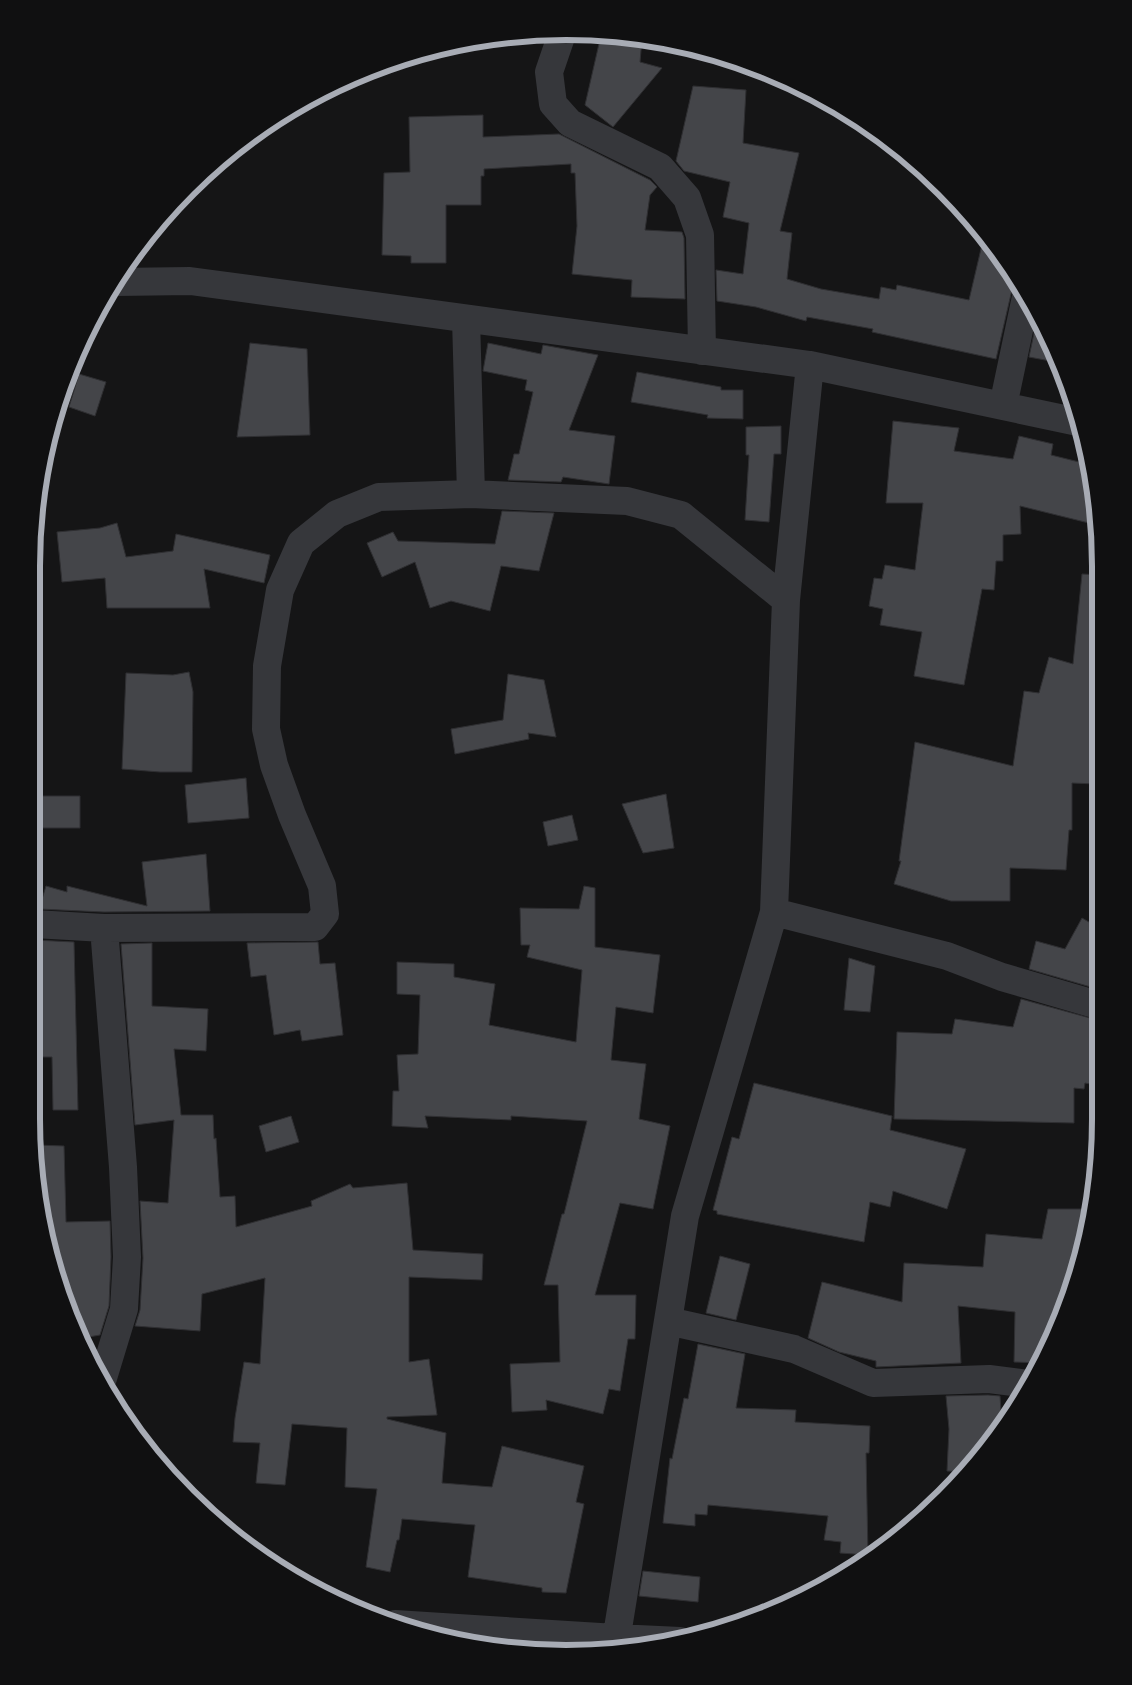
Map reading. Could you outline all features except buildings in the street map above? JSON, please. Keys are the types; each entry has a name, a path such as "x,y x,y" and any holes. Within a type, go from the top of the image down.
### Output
{"street":[{"path":"560,40 549,72 553,104 570,123 660,167 687,198 700,235 702,351"},
{"path":"124,282 190,281 810,365 1071,421"},
{"path":"1003,406 1024,307"},
{"path":"466,319 470,494"},
{"path":"616,1642 685,1216 774,912 786,600 810,365"},
{"path":"40,924 104,928 314,927 325,914 322,886 292,815 274,765 266,729 267,666 280,590 301,543 337,514 380,497 470,494 627,501 681,515 786,600"},
{"path":"774,912 947,956 1002,977 1092,1003"},
{"path":"104,928 123,1167 127,1257 124,1309 104,1371"},
{"path":"668,1321 794,1349 872,1383 989,1379 1021,1383"},
{"path":"430,1627 612,1643"}]}
